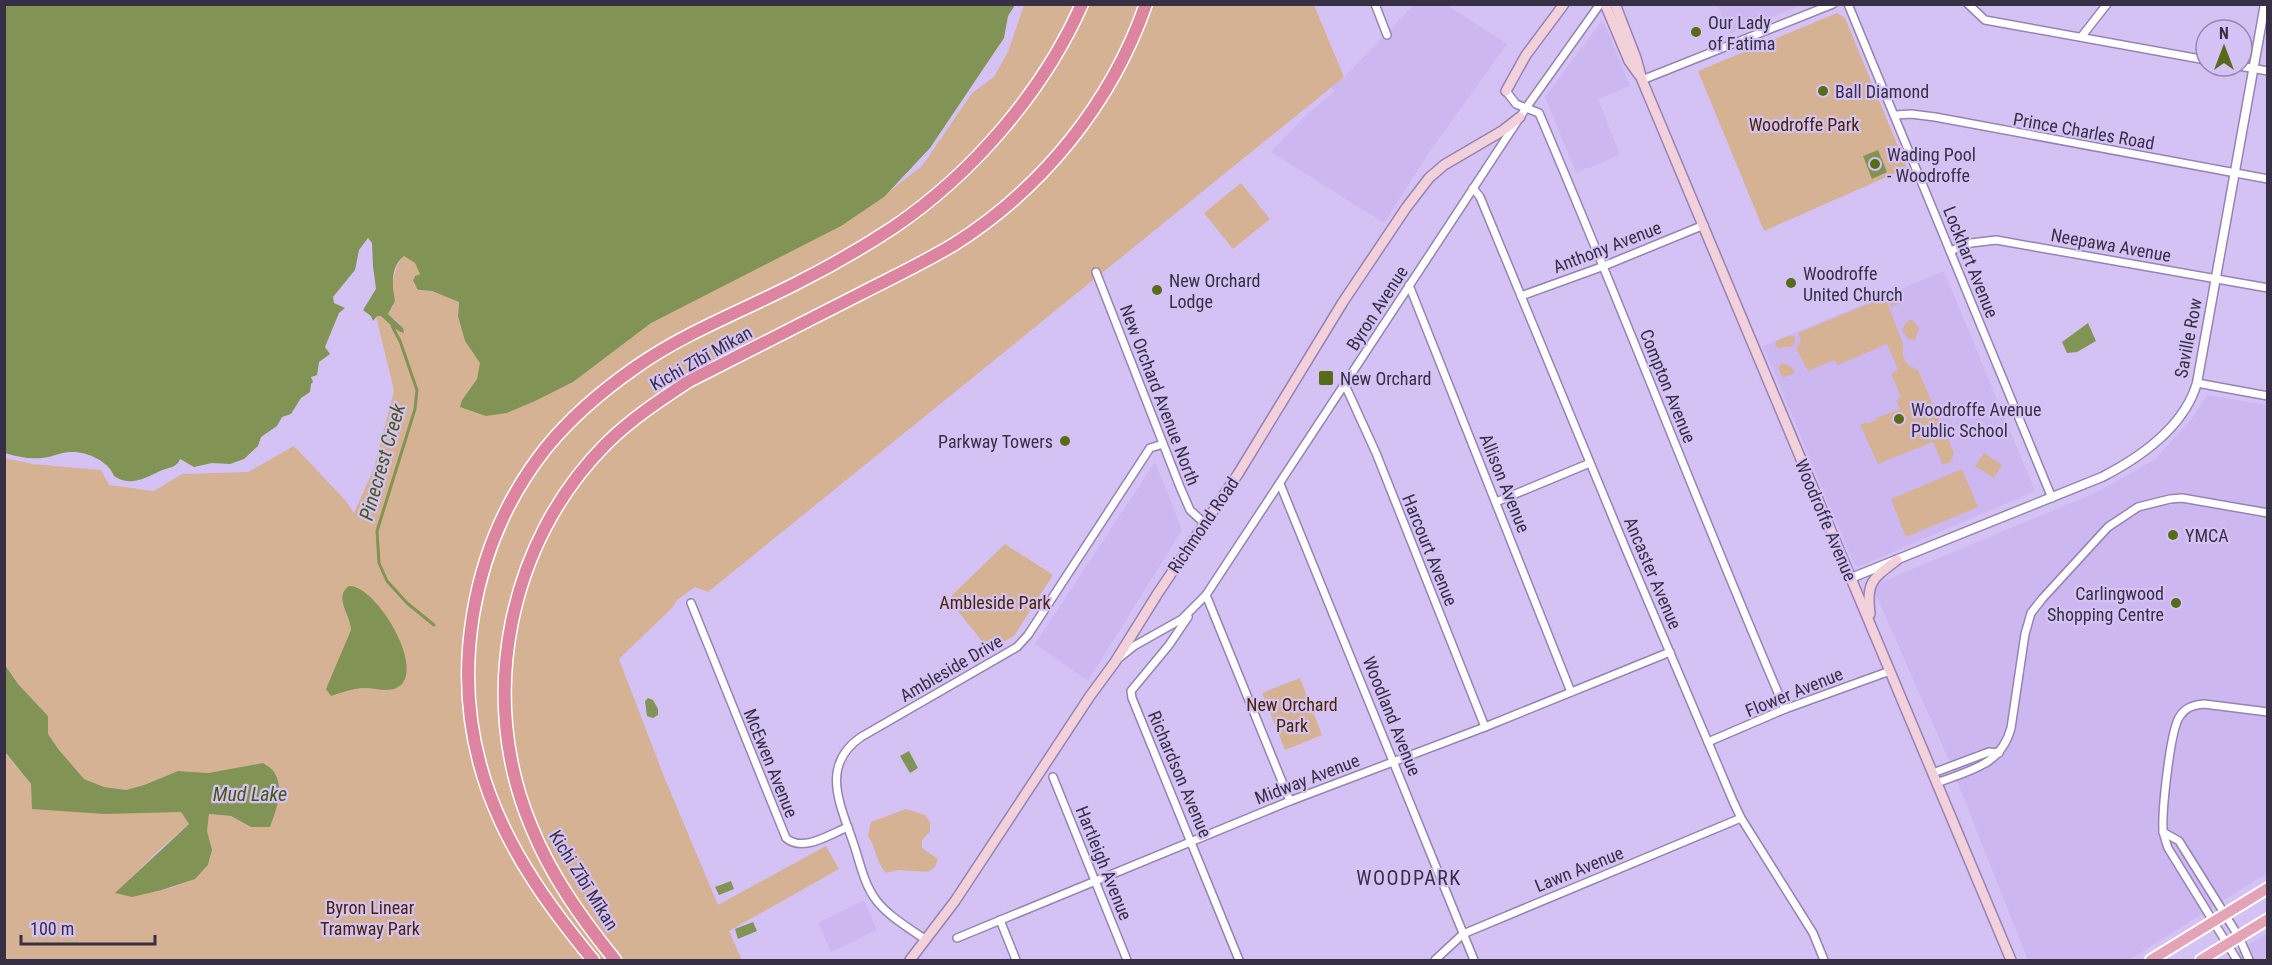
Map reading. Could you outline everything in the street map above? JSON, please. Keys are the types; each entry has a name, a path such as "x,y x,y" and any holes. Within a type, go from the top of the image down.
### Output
{"highway":[{"name":"Kichi Zībī Mīkan","path":"592,960 550,905 512,846 488,791 473,731 468,672 472,616 486,559 509,506 531,468 572,419 597,396 639,365 690,335 847,256 896,226 936,194 973,160 1020,106 1061,45 1082,4"},
{"name":"Kichi Zībī Mīkan","path":"615,960 573,904 539,844 521,801 507,738 505,676 511,621 525,573 557,505 581,471 611,439 680,387 952,246 1005,207 1050,164 1084,123 1116,72 1146,4"}],"main road":[{"path":"1506,91 1526,55 1564,4"},
{"name":"Woodroffe Avenue","path":"1605,4 1629,61 1642,80"},
{"name":"Woodroffe Avenue","path":"1615,4 1642,80 2011,960"},
{"name":"Richmond Road","path":"910,960 955,901 1090,696 1115,662 1238,474 1370,259 1429,178 1444,165 1502,131 1520,117"},
{"path":"1871,625 1869,586 1875,577 1897,560"},
{"path":"2151,960 2268,888"},
{"path":"2201,960 2268,919"}],"street":[{"path":"1375,4 1388,35"},
{"name":"Byron Avenue","path":"1115,662 1134,646 1182,619 1206,595 1526,108 1600,4"},
{"path":"1642,80 1833,4"},
{"name":"Lockhart Avenue","path":"1848,4 1896,115 2052,498"},
{"path":"1968,4 1985,20 2194,58"},
{"path":"2082,36 2107,4"},
{"name":"Saville Row","path":"2254,64 2265,4"},
{"name":"Saville Row","path":"1851,578 2052,498 2114,470 2157,441 2185,408 2197,383 2251,78"},
{"name":"Compton Avenue","path":"1506,91 1516,104 1539,113 1604,266 1785,710"},
{"name":"Prince Charles Road","path":"1896,115 1935,117 2268,179"},
{"name":"Ancaster Avenue","path":"1473,188 1480,197 1590,463 1742,818 1813,933 1824,960"},
{"name":"Anthony Avenue","path":"1521,296 1604,266 1704,225"},
{"name":"Neepawa Avenue","path":"1950,251 1971,243 1996,240 2268,288"},
{"name":"New Orchard Avenue North","path":"1096,272 1190,510 1204,524"},
{"name":"Allison Avenue","path":"1409,285 1571,692"},
{"path":"2197,383 2268,396"},
{"name":"Harcourt Avenue","path":"1345,385 1376,453 1485,727"},
{"name":"Ambleside Drive","path":"848,827 836,786 839,765 846,750 861,737 983,667 1023,641 1150,448 1163,444"},
{"path":"1496,502 1590,463"},
{"name":"Woodland Avenue","path":"1280,484 1474,960"},
{"path":"1937,783 1986,764 1999,753 2011,728 2028,620 2042,599 2108,527 2138,507 2170,499 2182,498 2268,513"},
{"path":"1206,595 1290,801"},
{"name":"McEwen Avenue","path":"691,603 786,838 794,844 804,844 848,827"},
{"name":"Richardson Avenue","path":"1191,612 1169,645 1131,691 1239,960"},
{"name":"Midway Avenue","path":"957,938 1290,801 1485,727 1670,652"},
{"name":"Flower Avenue","path":"1708,742 1890,670"},
{"path":"2237,960 2168,848 2163,832 2163,814 2175,729 2182,712 2195,705 2204,704 2268,712"},
{"path":"1933,773 1989,752 1999,753"},
{"name":"Hartleigh Avenue","path":"1053,777 1127,960"},
{"name":"Lawn Avenue","path":"1435,960 1463,933 1742,818"},
{"path":"848,827 872,895 889,914 926,940"},
{"path":"2163,832 2179,841 2239,937 2249,960"},
{"path":"1000,920 1016,960"}],"shaded area":[{"path":"1414,5 1447,5 1507,44 1428,154 1384,223 1271,152 1303,118 1335,91 1331,88"},
{"path":"1717,5 1802,5 1730,34"},
{"path":"1601,22 1605,25 1630,86 1598,99 1620,155 1576,173 1545,97"},
{"name":"Woodroffe Avenue Public School","path":"1944,271 2035,491 1858,567 1854,564 1763,346"},
{"path":"2207,395 2267,405 2267,873 2129,960 2028,960 1947,756 1872,586 2097,492 2154,460 2191,420"},
{"path":"1155,462 1182,530 1088,681 1035,644"},
{"path":"864,900 877,930 831,952 818,923"},
{"path":"2267,933 2267,960 2225,960"}],"green space":[{"name":"Byron Linear Tramway Park","path":"1024,5 1314,5 1344,77 708,592 695,587 677,600 673,607 619,659 663,774 718,905 826,846 839,869 729,931 742,960 5,960 4,752 31,784 151,812 181,812 189,824 116,893 125,895 151,893 180,885 202,872 211,856 207,832 209,814 231,816 251,827 269,827 277,807 279,785 274,772 263,763 208,773 178,771 126,790 104,787 84,779 59,750 48,734 48,716 18,684 5,665 5,458 33,464 101,470 109,485 154,491 182,474 248,472 294,446 346,501 354,513 374,468 394,391 376,316 383,316 395,329 404,332 399,323 388,314 393,306 394,298 391,286 397,266 403,256 414,262 420,274 415,276 413,283 420,291 432,291 459,301 458,313 465,341 481,363 477,379 462,400 507,413 573,382 639,327 877,201 922,166 972,93 994,77 1008,52"},
{"name":"Woodroffe Park","path":"1837,13 1845,18 1907,168 1764,231 1698,71"},
{"path":"1241,183 1270,219 1233,249 1204,213"},
{"path":"1899,291 1903,302 1891,307 1887,296"},
{"path":"1885,297 1903,344 1903,356 1908,365 1918,370 1954,453 1951,462 1943,465 1933,442 1878,464 1860,425 1867,422 1868,424 1876,418 1900,409 1896,400 1901,397 1891,374 1898,369 1887,344 1838,365 1834,360 1808,371 1796,348 1801,343 1798,333"},
{"path":"1911,319 1919,328 1915,340 1908,339 1902,330"},
{"path":"1791,335 1795,337 1793,346 1778,348 1775,346 1776,341"},
{"path":"1782,363 1792,367 1795,373 1783,378 1778,368"},
{"path":"1984,453 2002,465 1994,478 1975,466"},
{"path":"1962,469 1978,507 1906,537 1891,499"},
{"name":"Ambleside Park","path":"1005,544 1053,575 1014,636 989,650 961,615 946,601"},
{"name":"New Orchard Park","path":"1300,678 1322,735 1285,750 1262,693"},
{"path":"906,809 925,815 930,822 930,832 922,840 922,848 938,859 935,867 928,872 898,870 886,873 868,836 871,822"}],"water":[{"path":"4,5 1015,5 1008,16 1004,38 930,148 884,197 841,226 651,323 573,382 507,413 486,416 460,407 462,400 477,379 480,363 465,341 458,316 459,302 432,291 418,290 413,281 415,276 420,274 415,263 404,256 399,260 394,271 395,301 388,314 403,328 404,333 381,316 377,316 373,321 371,316 363,310 376,289 372,243 368,238 359,250 355,270 333,297 334,303 345,308 339,313 325,347 330,354 319,362 317,375 311,377 313,382 310,392 301,398 291,414 282,417 277,426 261,437 258,446 244,459 230,464 212,463 194,467 180,459 172,467 143,479 126,481 114,476 107,466 96,458 83,453 67,452 37,458 5,453"},
{"name":"Wading Pool - Woodroffe","path":"1878,150 1887,172 1872,179 1863,156"},
{"path":"2088,323 2096,341 2077,352 2067,353 2062,342"},
{"path":"349,586 360,589 371,598 393,626 406,659 407,673 398,687 388,690 358,688 331,696 326,689 351,630 343,601 344,590"},
{"name":"Mud Lake","path":"5,665 18,684 48,716 48,734 84,779 104,787 126,790 178,771 208,773 263,763 273,771 279,785 275,814 270,827 251,827 231,816 209,814 207,831 212,850 208,865 195,879 132,897 115,893 189,824 181,812 104,814 32,809 31,784 5,752"},
{"path":"648,698 653,700 658,709 658,715 653,718 647,716 645,701"},
{"path":"909,751 918,768 910,773 900,756"},
{"path":"731,881 734,889 719,895 715,887"},
{"path":"753,922 757,931 738,939 735,929"}],"waterway":[{"name":"Pinecrest Creek","path":"392,326 400,341 417,390 415,409 377,531 379,563 387,581 407,603 434,625"}],"place":[{"name":"Our Lady of Fatima","path":"1696,32"},
{"name":"Ball Diamond","path":"1823,91"},
{"name":"Wading Pool - Woodroffe","path":"1875,164"},
{"name":"Woodroffe United Church","path":"1791,283"},
{"name":"New Orchard Lodge","path":"1157,290"},
{"name":"New Orchard","path":"1326,378"},
{"name":"Woodroffe Avenue Public School","path":"1899,419"},
{"name":"Parkway Towers","path":"1065,441"},
{"name":"YMCA","path":"2173,535"},
{"name":"Carlingwood Shopping Centre","path":"2176,603"}],"district":[{"name":"WOODPARK","path":"1409,878"}]}
